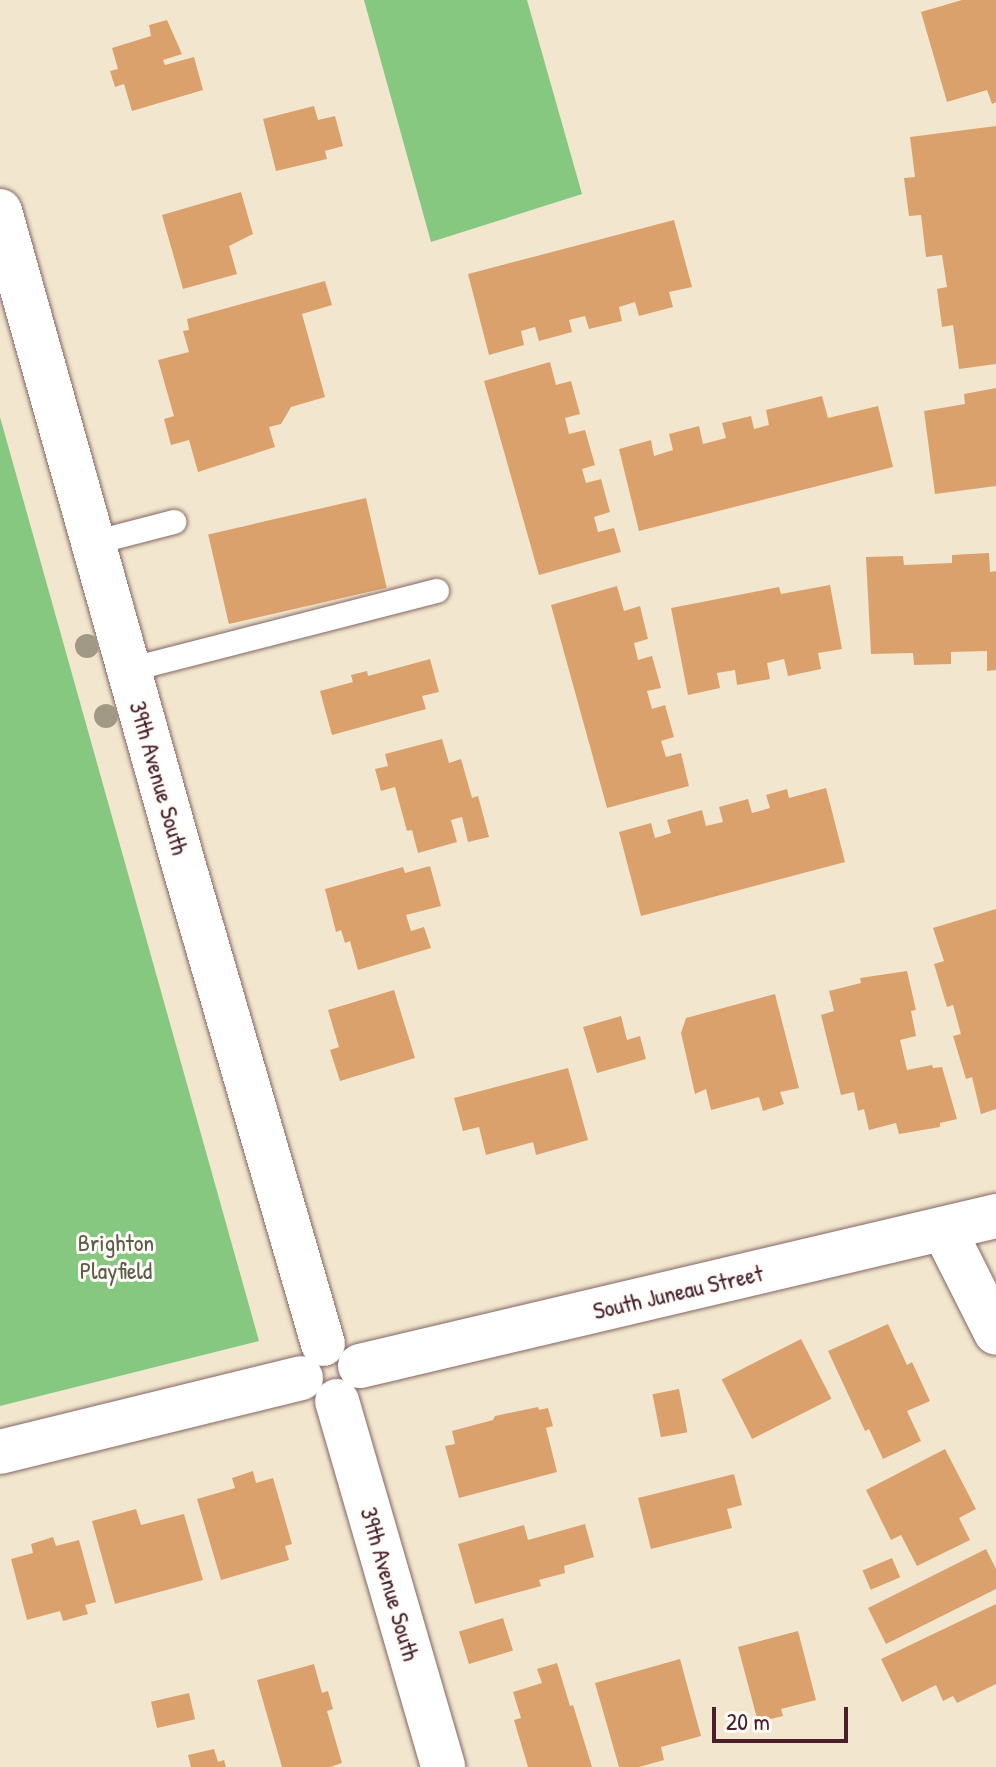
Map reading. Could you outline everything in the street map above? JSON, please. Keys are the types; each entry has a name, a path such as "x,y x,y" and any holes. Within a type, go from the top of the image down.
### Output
{"street":[{"name":"39th Avenue South","path":"0,211 129,670 312,1361"},
{"name":"South Juneau Street","path":"348,1384 996,1216"},
{"path":"944,1230 996,1333"},
{"path":"0,1452 312,1361 346,1346 348,1384"},
{"name":"39th Avenue South","path":"348,1384 443,1767"}],"lane":[{"path":"93,543 174,522"},
{"path":"129,670 437,591"}],"green space":[{"path":"364,0 527,0 582,194 431,242"},
{"name":"Brighton Playfield","path":"0,417 259,1341 0,1406"}],"building":[{"path":"962,0 996,0 996,102 992,104 987,90 947,102 921,12"},
{"path":"167,20 182,54 163,60 165,65 194,57 203,90 132,111 124,84 115,87 110,71 118,69 112,48 151,36 149,25"},
{"path":"314,106 318,120 335,116 343,146 325,151 327,159 276,171 263,119"},
{"path":"996,126 996,364 959,369 953,325 942,327 937,289 947,287 942,255 926,257 921,215 909,216 904,178 915,177 910,137"},
{"path":"241,192 253,234 229,246 237,274 183,289 162,215"},
{"path":"674,220 692,287 669,292 673,307 639,316 635,302 619,307 622,321 589,329 585,316 569,320 572,332 539,341 535,327 521,331 524,345 489,355 468,274"},
{"path":"325,281 332,305 302,314 325,397 291,407 281,424 269,427 275,447 198,472 189,440 171,445 164,419 174,416 158,360 189,352 183,331 189,330 187,319"},
{"path":"550,362 556,385 571,381 580,414 565,418 569,434 585,430 595,465 582,469 586,483 601,479 610,512 594,517 598,532 614,528 621,552 539,575 484,381"},
{"path":"996,388 996,486 935,494 924,411 965,404 964,394"},
{"path":"822,396 828,418 878,406 893,467 639,531 619,449 651,440 654,456 673,450 669,434 699,426 703,444 726,438 722,423 751,416 754,429 769,425 766,410"},
{"path":"366,498 387,588 229,624 208,534"},
{"path":"989,553 990,572 996,571 996,670 987,671 987,651 951,652 951,664 914,665 913,653 871,654 866,557 903,556 904,565 952,563 952,555"},
{"path":"830,585 842,649 818,653 821,669 788,676 784,659 767,663 770,679 737,685 735,670 717,673 720,688 688,695 671,608 779,587 781,594"},
{"path":"617,586 624,611 640,606 648,639 634,643 638,660 652,656 661,688 647,691 652,709 665,705 674,737 661,741 666,757 681,753 689,786 607,808 551,605"},
{"path":"430,659 439,692 422,696 426,709 332,735 320,691 353,682 351,675 367,671 368,676"},
{"path":"442,739 449,763 461,759 472,798 478,796 489,837 468,842 462,817 451,820 457,842 418,853 412,830 407,831 395,787 381,791 375,769 388,766 385,754"},
{"path":"826,788 845,862 641,916 619,832 651,823 655,838 671,833 667,820 702,810 706,826 723,822 719,807 748,799 752,813 770,808 766,795 787,789 789,798"},
{"path":"430,866 441,906 406,915 411,931 424,927 431,948 358,970 350,941 345,943 341,930 336,932 325,889 403,867 405,873"},
{"path":"996,909 996,1109 981,1114 972,1077 966,1079 953,1036 961,1034 953,1005 947,1007 934,964 944,961 933,928"},
{"path":"907,971 916,1010 911,1011 916,1036 900,1040 907,1070 932,1065 933,1068 942,1067 957,1119 940,1123 940,1127 899,1134 896,1123 869,1130 864,1109 858,1111 854,1092 841,1095 821,1015 834,1011 829,991 861,983 860,978"},
{"path":"394,990 415,1058 340,1081 330,1050 339,1047 328,1010"},
{"path":"775,994 799,1088 780,1092 784,1104 763,1111 759,1097 711,1110 706,1089 695,1094 681,1033 686,1018"},
{"path":"621,1016 627,1040 640,1036 646,1059 597,1073 583,1027"},
{"path":"568,1068 588,1140 536,1155 533,1142 486,1155 479,1127 463,1131 454,1098"},
{"path":"888,1324 907,1365 912,1362 930,1401 907,1411 921,1441 883,1459 869,1429 865,1431 828,1351"},
{"path":"801,1339 831,1399 752,1439 722,1379"},
{"path":"679,1389 687,1432 661,1437 652,1394"},
{"path":"538,1407 539,1410 548,1408 553,1426 546,1428 557,1472 459,1498 445,1446 455,1444 452,1431 493,1420 495,1416"},
{"path":"945,1449 976,1509 959,1518 970,1540 917,1566 901,1535 891,1540 866,1490"},
{"path":"253,1471 256,1483 273,1478 292,1544 285,1546 289,1560 221,1580 197,1499 235,1488 232,1478"},
{"path":"734,1474 742,1505 727,1509 732,1528 651,1549 638,1498"},
{"path":"136,1509 141,1525 184,1514 203,1580 115,1604 92,1521"},
{"path":"585,1524 594,1557 564,1566 565,1573 539,1580 541,1586 475,1604 458,1544 524,1525 528,1540"},
{"path":"53,1537 56,1546 79,1540 96,1602 85,1605 88,1614 63,1621 60,1611 27,1620 11,1559 33,1553 31,1544"},
{"path":"986,1549 996,1569 996,1589 886,1644 868,1608"},
{"path":"892,1558 900,1577 871,1590 863,1571"},
{"path":"996,1604 996,1684 957,1703 953,1696 943,1701 936,1685 902,1702 881,1659"},
{"path":"503,1618 513,1651 469,1664 459,1631"},
{"path":"798,1631 816,1700 781,1709 783,1716 758,1722 738,1647"},
{"path":"680,1659 701,1736 661,1747 664,1760 639,1767 619,1767 595,1683"},
{"path":"557,1663 592,1767 528,1767 514,1720 521,1718 513,1692 542,1683 537,1669"},
{"path":"314,1664 322,1693 328,1691 333,1709 327,1711 342,1763 330,1767 282,1767 257,1680"},
{"path":"189,1693 195,1719 157,1728 151,1702"},
{"path":"214,1749 218,1762 224,1760 226,1767 191,1767 188,1755"}]}
